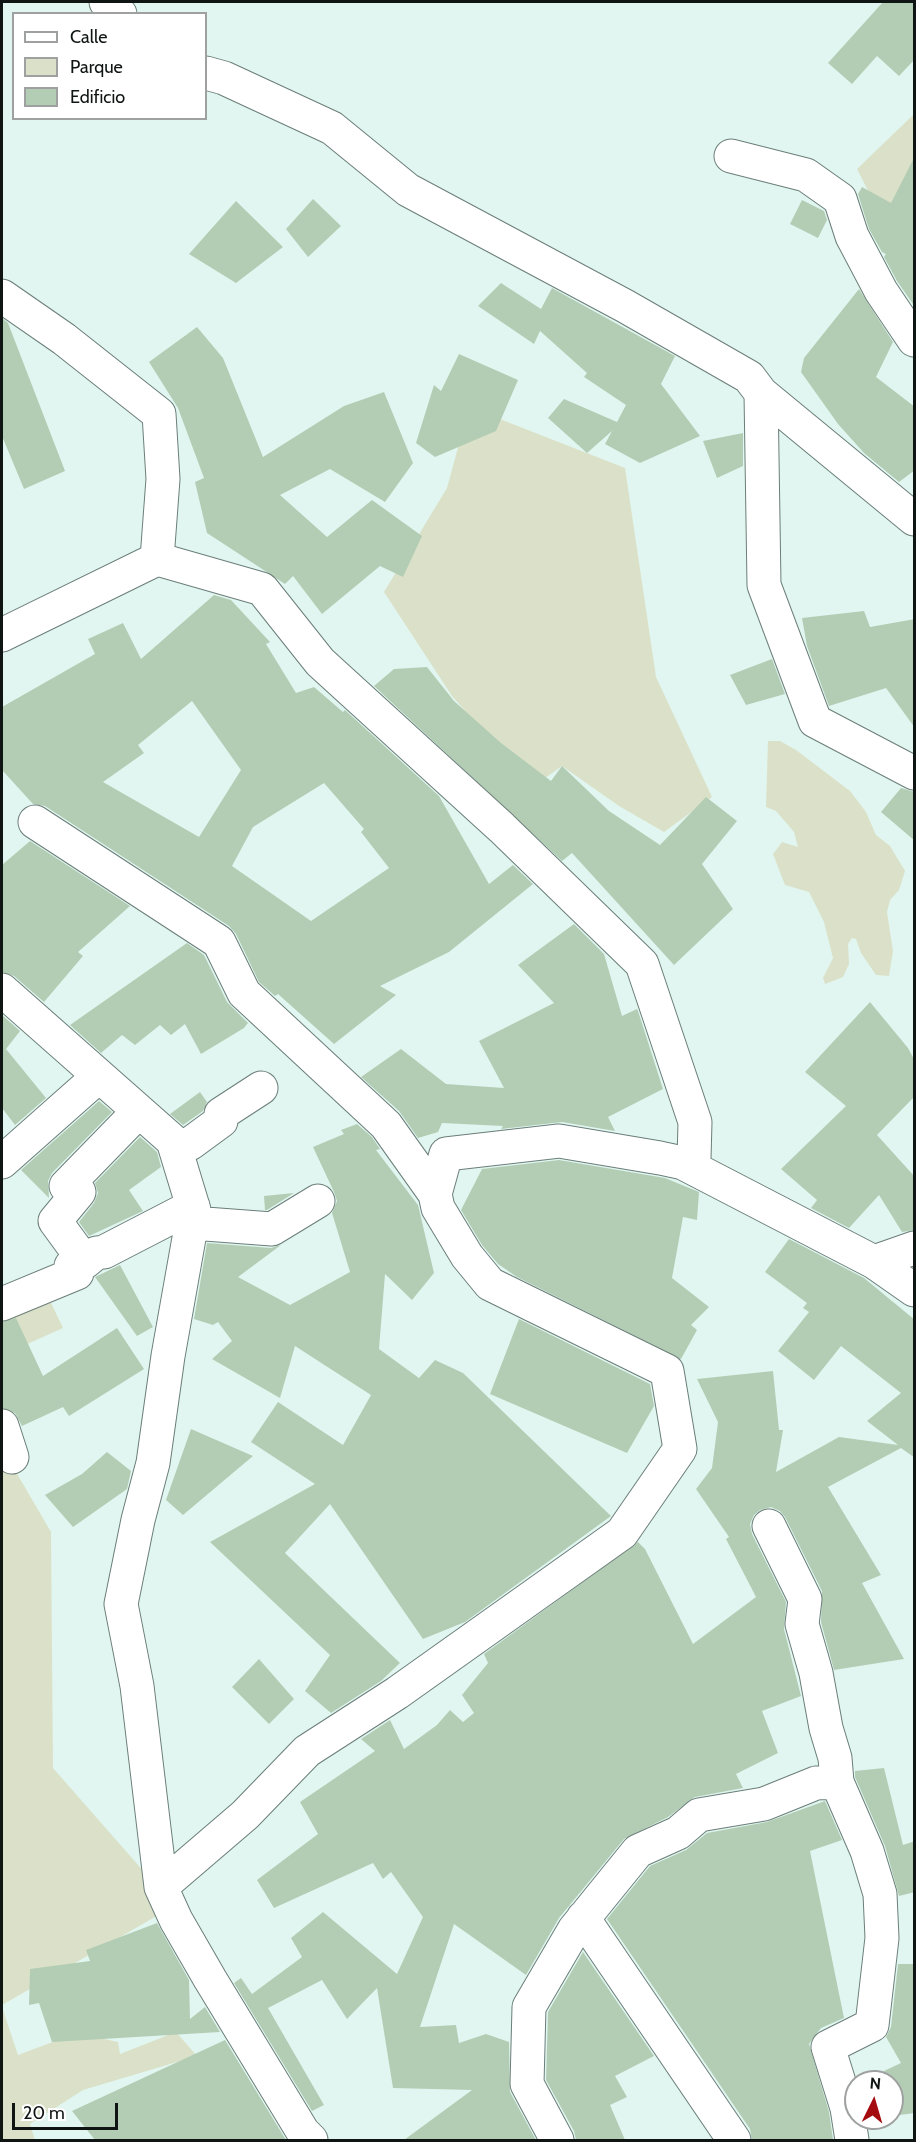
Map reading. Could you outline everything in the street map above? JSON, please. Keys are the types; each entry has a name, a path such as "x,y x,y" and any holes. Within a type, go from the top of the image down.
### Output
{"street":[{"path":"106,2 118,12"},
{"path":"207,73 224,78 332,128 408,190 625,306 749,377 761,393 915,519"},
{"path":"731,156 806,175 840,199 852,236 881,291 915,340"},
{"path":"2,296 63,339 159,414 163,479 157,559"},
{"path":"761,393 765,585 815,721 915,773"},
{"path":"2,635 157,559 262,589 320,662 502,828 642,964 695,1122 694,1159 683,1163"},
{"path":"35,822 219,942 244,993 386,1125 435,1194 438,1208 467,1256 490,1284 667,1371 680,1449 622,1533 397,1693 307,1751 245,1815 161,1887"},
{"path":"2,990 173,1141 177,1150 192,1214 153,1463 138,1520 121,1604 137,1686 161,1887 176,1920 210,1978 303,2132 311,2140"},
{"path":"3,1159 99,1076"},
{"path":"177,1150 191,1143 221,1121 221,1114 261,1088"},
{"path":"85,1262 56,1221 79,1192 66,1186 140,1112"},
{"path":"435,1194 446,1154 559,1141 683,1163 874,1262 915,1290"},
{"path":"2,1304 77,1273 71,1266 85,1262 96,1253 104,1252 192,1214 272,1229 318,1201"},
{"path":"874,1262 915,1248"},
{"path":"2,1426 12,1457"},
{"path":"770,1526 805,1599 802,1624 816,1673 826,1728 835,1758 837,1782 867,1851 880,1894 882,1938 872,2025 828,2047 847,2108 852,2140"},
{"path":"557,2140 527,2084 529,2007 573,1930 638,1851 678,1833 699,1815 765,1804 816,1783 837,1782"},
{"path":"583,1918 734,2140"}],"green space":[{"path":"914,114 914,280 857,169"},
{"path":"469,407 625,468 656,677 712,797 664,832 619,806 562,766 538,783 495,745 452,696 384,592 447,488"},
{"path":"768,741 780,741 796,750 850,791 866,812 876,835 890,846 905,871 899,890 890,900 887,912 893,951 889,976 876,975 861,953 856,939 852,938 848,944 849,964 843,977 825,984 823,978 833,958 824,922 809,892 785,885 773,854 782,842 798,847 794,832 776,811 766,807"},
{"path":"42,1284 63,1328 14,1350 2,1324 2,1303"},
{"path":"2,1448 51,1532 53,1768 174,1906 2,2005"},
{"path":"2,2007 18,2055 66,2037 91,2036 118,2042 120,2054 176,2032 197,2056 83,2090 30,2124 35,2140 2,2140"}],"building":[{"path":"883,2 915,2 915,59 899,76 877,56 852,84 828,63"},
{"path":"915,156 915,307 897,281 884,257 886,254 882,252 869,229 858,194 862,187 891,203"},
{"path":"313,199 341,226 308,257 286,229"},
{"path":"802,200 824,211 827,220 818,238 790,224"},
{"path":"236,201 283,247 236,283 189,254"},
{"path":"501,283 541,309 552,288 675,356 661,384 700,436 640,463 605,444 612,431 587,453 548,418 564,399 617,422 626,405 584,377 587,373 540,331 534,344 478,306"},
{"path":"859,289 893,342 876,377 915,407 915,470 899,482 864,453 838,424 801,372 804,358"},
{"path":"2,318 8,323 65,471 24,489 2,436"},
{"path":"197,327 223,358 263,457 344,406 384,392 413,463 385,502 330,469 280,495 327,537 372,500 422,536 403,577 380,566 322,614 293,576 285,584 207,533 195,482 204,478 178,408 149,362"},
{"path":"459,354 518,380 496,431 435,457 416,443 434,385 441,391"},
{"path":"743,433 743,466 717,478 703,441"},
{"path":"214,595 231,600 270,642 266,644 296,693 314,687 343,712 345,710 439,796 489,884 513,865 533,884 449,952 380,986 396,995 334,1044 278,994 275,996 259,982 236,934 229,926 45,806 33,804 2,770 2,707 95,654 88,639 123,623 141,659","holes":["192,701 241,770 199,837 103,782 144,753 138,745","324,783 364,829 361,832 389,868 311,921 232,866 253,827"]},
{"path":"864,611 870,627 915,619 915,728 886,688 829,706 807,646 802,618"},
{"path":"772,659 785,694 746,705 730,675"},
{"path":"427,667 454,701 501,743 551,781 562,766 609,811 660,845 706,797 737,821 702,864 733,909 674,965 572,853 562,861 374,686 394,669"},
{"path":"901,788 915,792 915,841 881,812"},
{"path":"30,841 130,906 78,952 83,956 44,1002 14,976 2,972 2,865"},
{"path":"574,924 604,954 622,1016 637,1009 663,1089 608,1117 615,1131 562,1122 501,1129 503,1126 442,1123 438,1132 418,1138 399,1111 361,1077 401,1049 446,1084 504,1088 479,1041 554,1003 518,965"},
{"path":"187,943 204,955 227,1002 248,1023 244,1028 201,1054 185,1024 171,1035 160,1025 135,1045 122,1035 101,1053 70,1025"},
{"path":"870,1002 908,1048 915,1061 915,1096 877,1135 915,1177 915,1230 902,1232 879,1195 849,1228 811,1208 817,1200 781,1169 846,1106 805,1072"},
{"path":"2,1015 20,1031 6,1049 46,1098 15,1125 2,1108"},
{"path":"200,1092 207,1102 203,1111 183,1125 170,1114"},
{"path":"99,1101 112,1112 52,1173 48,1181 49,1198 21,1170"},
{"path":"357,1124 372,1137 380,1149 376,1150 418,1205 434,1273 412,1300 385,1274 379,1349 419,1378 435,1360 463,1373 611,1516 465,1622 423,1639 330,1504 285,1553 400,1663 381,1681 331,1713 305,1691 330,1655 210,1542 315,1484 251,1442 278,1402 343,1445 371,1395 295,1346 280,1398 212,1359 232,1341 218,1322 213,1325 194,1319 207,1243 271,1248 281,1245 238,1277 290,1305 350,1272 332,1213 337,1201 313,1147 344,1134 341,1130"},
{"path":"140,1137 157,1152 161,1167 129,1190 143,1211 89,1236 79,1222 94,1203 98,1193 95,1183"},
{"path":"559,1160 665,1178 699,1192 697,1220 683,1217 672,1278 709,1307 691,1325 697,1330 681,1359 517,1277 498,1264 482,1245 461,1210 482,1169"},
{"path":"294,1193 267,1210 265,1210 264,1196"},
{"path":"789,1239 864,1278 915,1320 915,1458 901,1448 828,1487 881,1575 862,1583 904,1659 834,1670 821,1622 822,1591 785,1517 780,1511 771,1507 760,1510 754,1515 750,1524 752,1534 786,1602 784,1629 801,1696 762,1711 778,1753 736,1774 743,1788 695,1797 668,1817 624,1839 559,1918 526,1975 454,1924 420,2027 456,2025 459,2043 486,2034 509,2042 510,2092 536,2140 404,2140 472,2090 393,2088 377,1988 347,2019 322,1980 268,2008 324,2105 312,2111 234,1983 241,1978 252,1994 302,1957 291,1938 323,1912 397,1974 423,1917 391,1872 383,1879 373,1863 274,1908 257,1880 318,1834 300,1802 375,1751 361,1739 390,1720 404,1749 437,1725 450,1710 463,1722 474,1713 462,1695 488,1663 484,1654 638,1542 645,1549 693,1644 756,1597 726,1539 729,1537 696,1489 712,1468 718,1422 697,1379 773,1371 779,1430 783,1430 776,1472 839,1437 898,1445 867,1421 901,1393 841,1346 814,1380 778,1351 809,1312 803,1308 807,1303 765,1272"},
{"path":"120,1265 153,1327 137,1336 95,1277"},
{"path":"16,1318 43,1376 117,1328 144,1369 69,1416 63,1407 22,1426 15,1413 2,1408 2,1322"},
{"path":"519,1319 650,1384 654,1406 627,1453 490,1394"},
{"path":"191,1429 253,1456 183,1515 166,1500"},
{"path":"107,1452 131,1471 127,1489 73,1527 45,1495 82,1474"},
{"path":"259,1659 294,1699 269,1724 232,1687"},
{"path":"884,1768 903,1845 915,1841 915,1892 899,1896 885,1846 855,1777 855,1771"},
{"path":"825,1801 842,1840 810,1851 844,2018 821,2028 809,2044 829,2112 833,2140 752,2140 750,2129 607,1919 650,1866 686,1850 707,1833 767,1822"},
{"path":"157,1923 189,1980 190,2019 205,2007 220,2032 52,2042 39,2003 29,2005 30,1969 90,1961 86,1950"},
{"path":"583,1952 654,2056 615,2076 627,2097 610,2105 625,2140 576,2140 574,2131 546,2080 548,2012"},
{"path":"898,1964 915,1964 915,2113 904,2114 904,2070 886,2070 901,2063 886,2037 891,2027"},
{"path":"225,2040 286,2140 95,2140 72,2111"}]}
